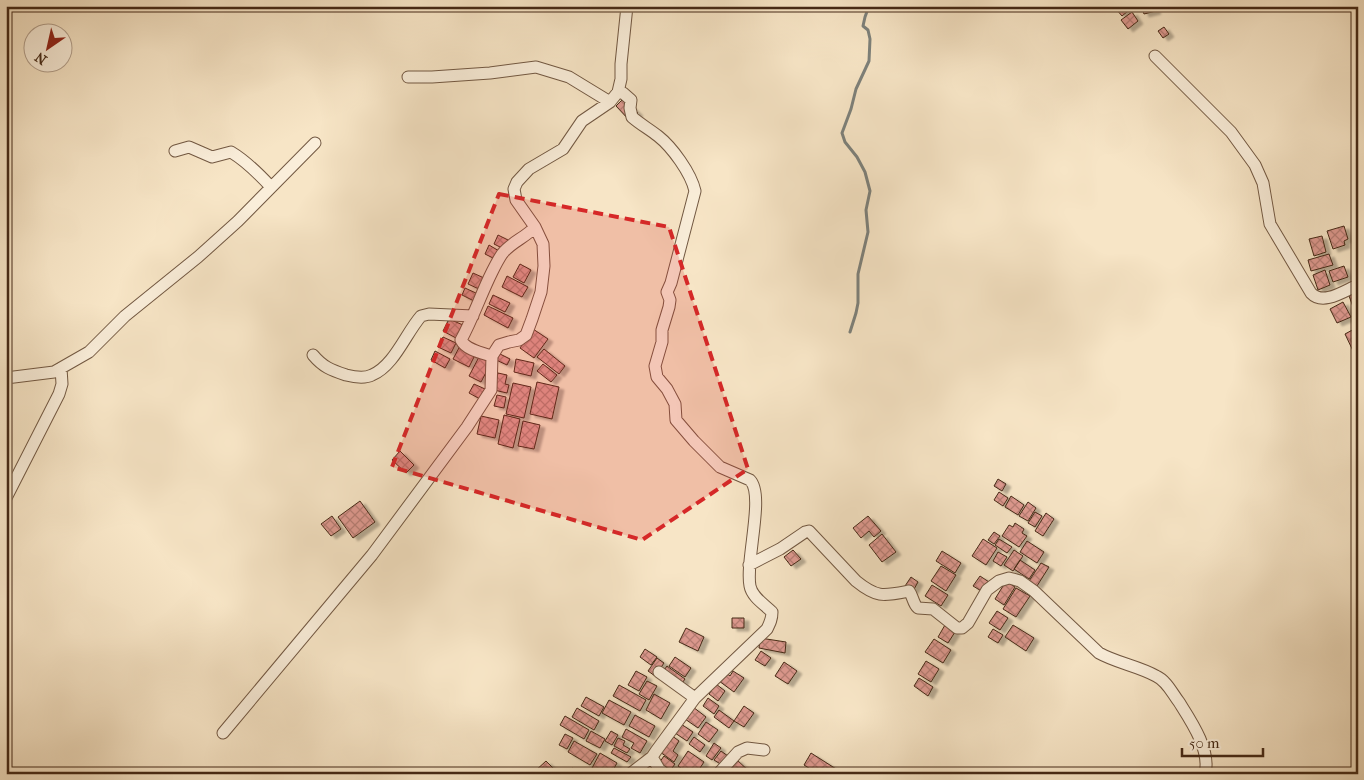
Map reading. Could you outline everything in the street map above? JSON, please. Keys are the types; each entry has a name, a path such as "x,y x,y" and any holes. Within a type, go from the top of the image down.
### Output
{"street":[{"path":"223,733 372,555 467,427 491,390 492,356 498,345 518,340 526,335 541,292 544,266 542,244 535,227 516,200 514,189 516,182 529,169 563,149 582,121 610,102 618,92 621,79 627,6"},
{"path":"1155,56 1231,132 1255,165 1263,182 1270,224 1310,293 1321,299 1329,298 1358,285"},
{"path":"408,76 432,77 481,74 536,68 569,77 610,102"},
{"path":"618,92 623,93 631,100 632,117 658,136 688,171 693,182 695,191 667,292 670,300 662,330 662,342 655,366 657,377 667,389 675,404 676,420 694,441 720,467 753,482 756,510 749,562 750,586 757,600 772,612 767,629 695,698 652,757 630,774"},
{"path":"6,378 54,372 89,352 125,316 198,257 238,221 315,143"},
{"path":"175,151 188,147 212,157 231,152 249,165 271,187"},
{"path":"492,356 474,350 461,340 485,285 501,255 513,243 528,235 535,227"},
{"path":"313,356 326,368 357,377 372,376 391,360 422,316 429,314 473,316"},
{"path":"6,498 59,394 62,384 61,368"},
{"path":"749,562 770,555 809,531 864,588 874,594 883,595 909,591 916,607 933,610 957,628 966,626 983,595 989,588 999,581 1008,578 1020,581 1034,591 1099,652 1109,658 1156,676 1166,683 1198,734 1205,757 1206,770 1204,774"},
{"path":"659,672 695,698"},
{"path":"718,774 738,752 747,748 764,750"},
{"path":"652,757 659,769 665,774"}],"highlighted area":[{"path":"499,194 669,227 748,469 642,540 392,467"}],"building":[{"path":"1119,6 1123,6 1128,11 1122,16 1116,9"},
{"path":"1141,6 1154,6 1156,11 1144,14"},
{"path":"1132,12 1138,21 1128,29 1121,20"},
{"path":"1164,27 1169,34 1163,38 1158,31"},
{"path":"623,99 638,113 630,121 616,106"},
{"path":"1344,226 1348,239 1344,241 1345,245 1333,249 1327,231"},
{"path":"498,235 508,240 504,249 494,244"},
{"path":"1322,236 1326,252 1314,256 1309,239"},
{"path":"489,245 499,251 495,259 485,254"},
{"path":"1329,254 1333,265 1311,271 1308,260"},
{"path":"520,264 531,270 524,283 513,277"},
{"path":"1344,266 1348,277 1333,282 1329,271"},
{"path":"1325,270 1330,285 1318,290 1313,275"},
{"path":"473,273 484,278 479,289 468,284"},
{"path":"507,276 528,287 522,297 502,287"},
{"path":"465,288 478,294 474,301 462,295"},
{"path":"1358,290 1358,305 1353,307 1348,293"},
{"path":"493,295 510,303 505,312 489,304"},
{"path":"1343,302 1351,317 1337,323 1330,309"},
{"path":"488,306 513,318 508,328 484,315"},
{"path":"449,319 463,325 456,338 443,331"},
{"path":"1356,328 1358,331 1358,351 1354,353 1345,334"},
{"path":"533,329 548,339 534,358 520,348"},
{"path":"443,337 456,343 451,353 438,347"},
{"path":"460,346 476,353 469,367 453,359"},
{"path":"544,349 565,366 559,374 537,357"},
{"path":"435,351 450,359 445,368 431,360"},
{"path":"498,353 510,359 507,365 494,359"},
{"path":"479,357 491,363 481,382 469,376"},
{"path":"516,359 534,363 531,376 514,372"},
{"path":"543,364 557,375 551,382 537,371"},
{"path":"498,373 507,375 505,384 509,385 507,393 494,390"},
{"path":"537,382 559,387 552,419 530,414"},
{"path":"513,383 531,387 524,418 506,414"},
{"path":"474,384 485,389 480,399 469,393"},
{"path":"497,395 506,397 504,408 494,406"},
{"path":"504,415 520,419 513,448 498,444"},
{"path":"481,416 499,420 495,438 477,434"},
{"path":"523,421 540,425 534,449 518,446"},
{"path":"400,451 414,465 406,473 392,460"},
{"path":"998,479 1006,484 1002,491 994,486"},
{"path":"999,492 1008,498 1003,506 994,500"},
{"path":"1011,496 1024,505 1018,515 1005,507"},
{"path":"360,501 375,522 353,538 338,517"},
{"path":"1028,502 1036,508 1028,521 1019,516"},
{"path":"1035,512 1042,516 1035,527 1028,523"},
{"path":"1046,513 1054,519 1043,536 1035,531"},
{"path":"332,516 341,529 331,536 321,524"},
{"path":"868,516 881,531 874,537 869,531 861,538 853,528"},
{"path":"1015,523 1024,529 1022,533 1027,536 1019,547 1002,536 1009,525 1013,527"},
{"path":"994,532 1000,536 994,544 988,540"},
{"path":"882,534 896,552 882,562 869,545"},
{"path":"983,539 997,548 986,565 972,556"},
{"path":"999,539 1012,547 1007,553 995,545"},
{"path":"1027,541 1044,552 1037,563 1020,552"},
{"path":"793,550 801,559 791,566 784,557"},
{"path":"1014,550 1023,556 1013,571 1004,565"},
{"path":"942,551 961,563 955,573 936,561"},
{"path":"998,552 1007,557 1001,566 993,561"},
{"path":"1020,560 1035,570 1029,579 1014,569"},
{"path":"1041,563 1049,567 1037,586 1029,581"},
{"path":"941,566 956,575 946,591 931,581"},
{"path":"980,576 989,582 983,592 973,586"},
{"path":"911,577 918,582 913,591 905,586"},
{"path":"1006,581 1015,587 1004,605 995,599"},
{"path":"932,585 948,595 941,606 925,596"},
{"path":"1016,588 1030,596 1016,617 1003,609"},
{"path":"997,611 1008,618 1000,630 989,623"},
{"path":"732,618 744,618 744,628 732,628"},
{"path":"945,625 955,632 948,643 938,637"},
{"path":"1013,625 1034,638 1026,651 1005,637"},
{"path":"686,628 704,637 698,651 679,642"},
{"path":"993,629 1003,635 998,643 988,637"},
{"path":"760,638 786,642 785,653 759,648"},
{"path":"934,639 951,650 943,663 925,652"},
{"path":"645,649 657,657 651,665 640,657"},
{"path":"761,651 771,658 765,666 755,660"},
{"path":"675,657 691,668 685,677 669,666"},
{"path":"657,658 664,663 655,676 648,671"},
{"path":"926,661 939,669 931,682 918,674"},
{"path":"784,662 797,671 788,684 775,676"},
{"path":"667,666 685,679 680,686 662,673"},
{"path":"636,671 647,677 639,691 628,685"},
{"path":"733,671 744,678 734,692 719,681 725,672 730,676"},
{"path":"919,678 933,687 928,696 914,686"},
{"path":"647,681 657,686 649,700 639,694"},
{"path":"716,684 725,691 718,701 709,694"},
{"path":"619,685 646,700 640,711 613,696"},
{"path":"654,694 670,703 661,719 646,710"},
{"path":"586,697 604,707 599,716 581,706"},
{"path":"708,698 719,706 714,714 703,706"},
{"path":"609,700 631,712 624,725 602,713"},
{"path":"744,706 754,713 744,727 734,721"},
{"path":"693,707 706,717 698,728 685,719"},
{"path":"577,708 599,721 594,730 572,717"},
{"path":"719,710 734,721 729,728 714,717"},
{"path":"635,715 655,726 649,737 629,726"},
{"path":"565,716 589,730 584,739 560,725"},
{"path":"706,722 718,730 709,742 698,734"},
{"path":"681,724 693,732 687,741 675,733"},
{"path":"626,729 647,741 640,753 631,748 634,743 622,737"},
{"path":"591,731 605,739 600,748 586,741"},
{"path":"611,731 618,735 612,745 605,741"},
{"path":"565,734 573,738 567,749 559,745"},
{"path":"671,735 679,741 673,751 678,755 674,762 660,752"},
{"path":"694,737 705,745 700,752 689,744"},
{"path":"618,738 625,741 623,745 630,749 627,753 614,746"},
{"path":"574,741 597,754 590,765 568,752"},
{"path":"714,743 721,748 712,760 706,756"},
{"path":"614,748 631,757 627,762 611,753"},
{"path":"688,751 704,762 696,774 689,774 678,766"},
{"path":"721,751 728,756 722,765 714,760"},
{"path":"600,753 617,763 611,774 605,770 602,774 592,768"},
{"path":"811,753 844,774 818,774 804,765"},
{"path":"664,756 675,764 670,771 659,763"},
{"path":"736,759 752,774 721,774"},
{"path":"546,761 556,771 553,774 536,774 534,772"},
{"path":"572,768 582,774 569,774"}],"waterway":[{"path":"850,332 858,303 858,274 868,232 866,210 870,191 865,172 857,157 845,142 842,133 856,89 869,61 870,39 868,30 863,26 869,6"}]}
